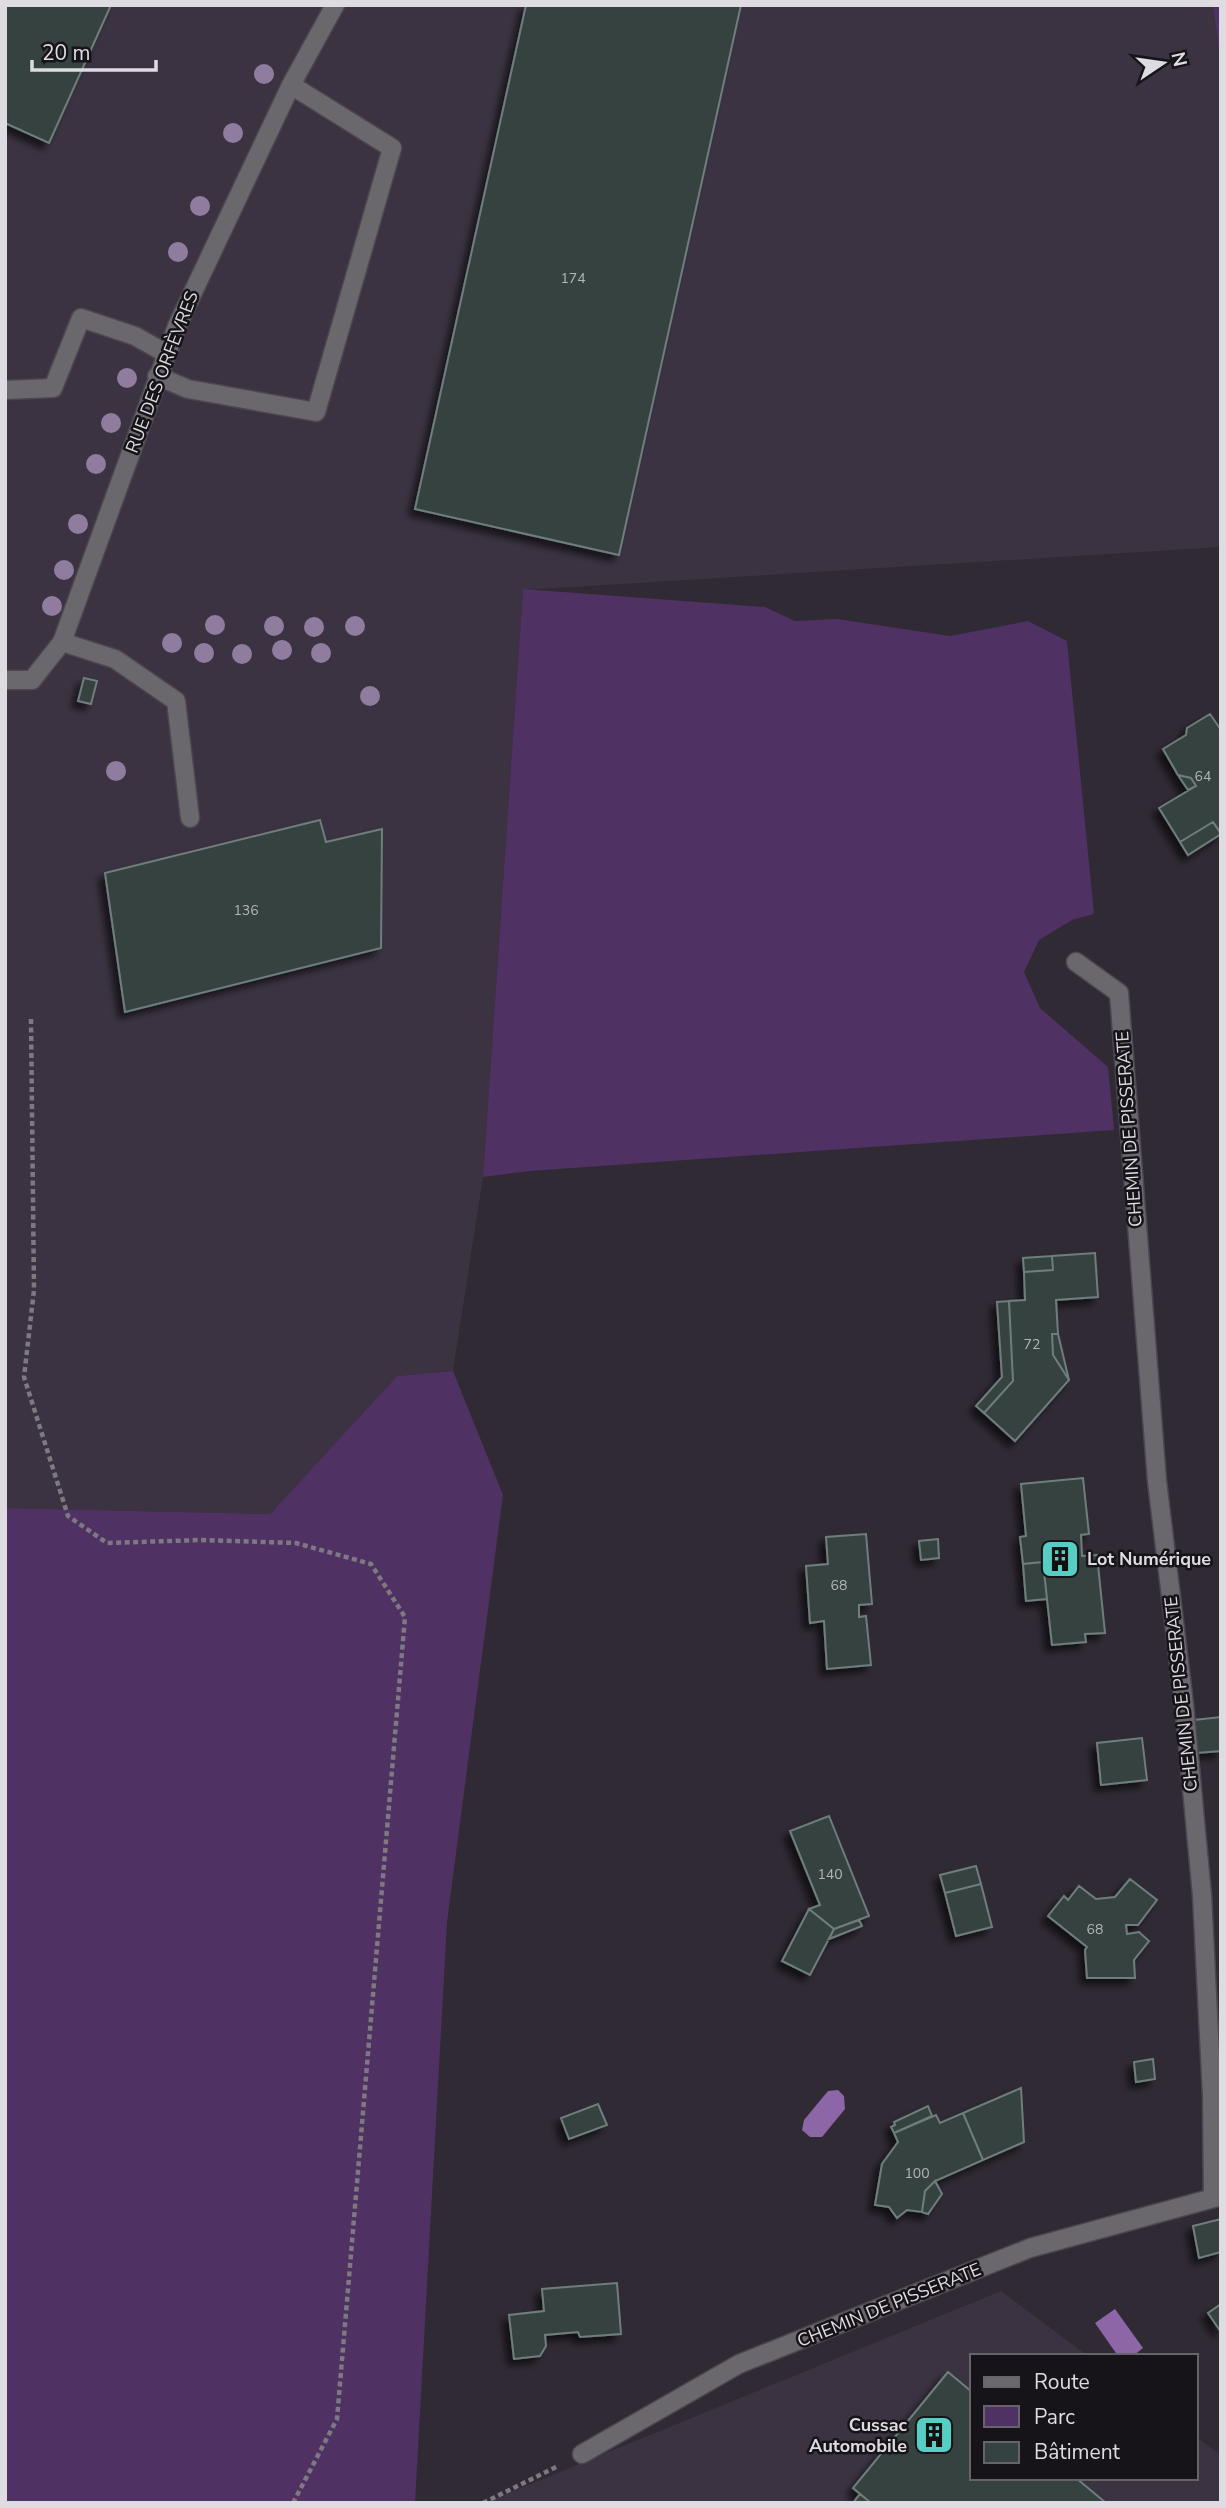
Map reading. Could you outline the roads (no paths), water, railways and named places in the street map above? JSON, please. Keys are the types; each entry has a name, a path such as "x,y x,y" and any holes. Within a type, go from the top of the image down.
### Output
{"street":[{"name":"RUE DES ORFÈVRES","path":"5,680 32,680 62,642 165,353 291,85 335,5"},
{"path":"157,376 188,389 316,412 392,148 291,85"},
{"path":"5,390 53,388 81,318 135,336 165,353"},
{"path":"62,642 115,659 176,701 190,818"},
{"name":"CHEMIN DE PISSERATE","path":"582,2454 739,2364 1030,2248 1217,2197 1202,1895 1184,1704 1157,1481 1119,993 1076,962"}],"place":[{"name":"Lot Numérique","path":"1060,1559"},
{"name":"Cussac Automobile","path":"934,2435"}]}
